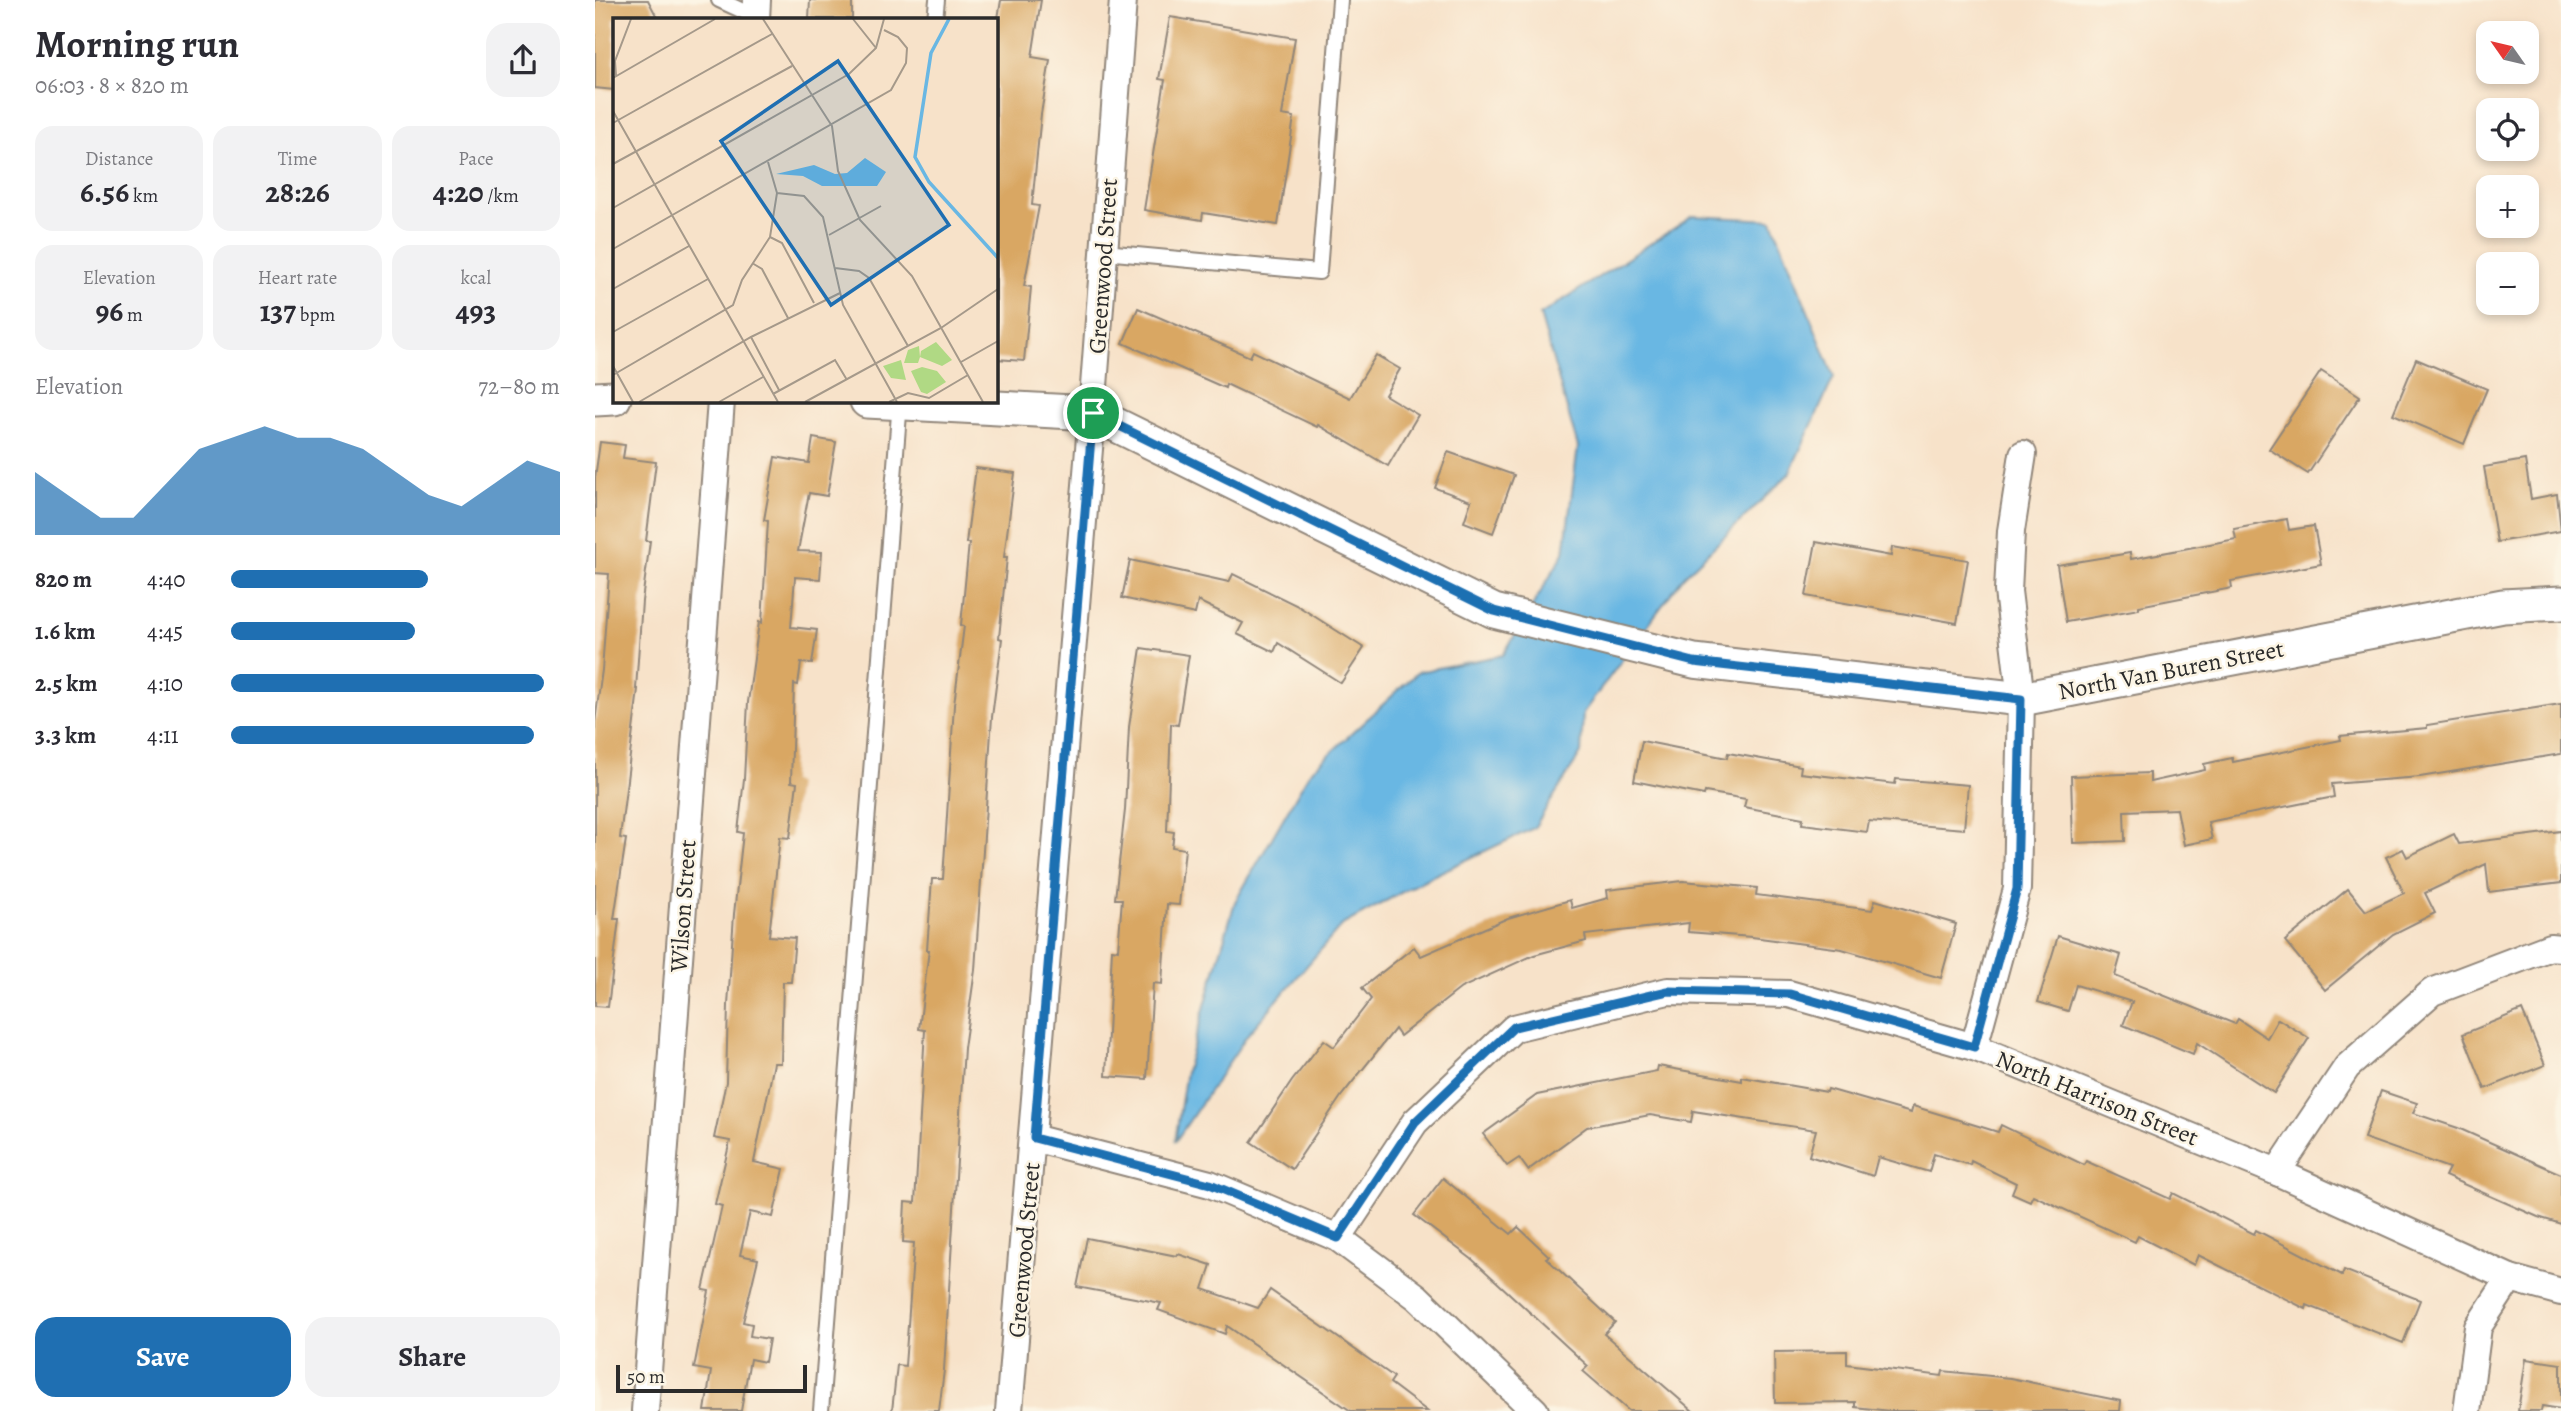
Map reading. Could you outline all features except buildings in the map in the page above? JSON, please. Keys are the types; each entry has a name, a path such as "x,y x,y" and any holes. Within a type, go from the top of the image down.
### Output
{"street":[{"name":"Greenwood Street","path":"1009,1411 1093,413 1123,0"},
{"path":"595,399 613,398"},
{"name":"Wilson Street","path":"645,1411 721,402"},
{"name":"North Van Buren Street","path":"900,402 1093,413 1494,611 1694,662 2021,699 2503,606 2561,603"},
{"path":"1974,1047 2017,889 2021,699 2008,591 2011,531 2023,454"},
{"path":"2277,1172 2347,1067 2432,992 2550,947 2561,948"},
{"name":"North Harrison Street","path":"1338,1238 1415,1122 1514,1027 1668,991 1790,994 1974,1047 2277,1172 2510,1278 2561,1292"},
{"path":"1034,1138 1210,1184 1338,1238 1417,1297 1535,1411"},
{"path":"2467,1411 2478,1328 2510,1278"}],"lane":[{"path":"719,0 756,12"},
{"path":"935,18 937,0"},
{"path":"1104,252 1319,272 1340,0"},
{"path":"821,1411 900,402"}],"water":[{"path":"1693,216 1772,220 1834,377 1789,474 1684,576 1583,713 1581,753 1534,828 1426,879 1342,925 1248,1034 1175,1142 1186,1071 1235,902 1310,772 1418,672 1503,655 1564,553 1578,447 1540,315"}],"route":[{"path":"1093,413 1494,611 1694,662 2021,699 2017,889 1974,1047 1790,994 1668,991 1514,1027 1415,1122 1338,1238 1210,1184 1034,1138 1093,413"}]}
